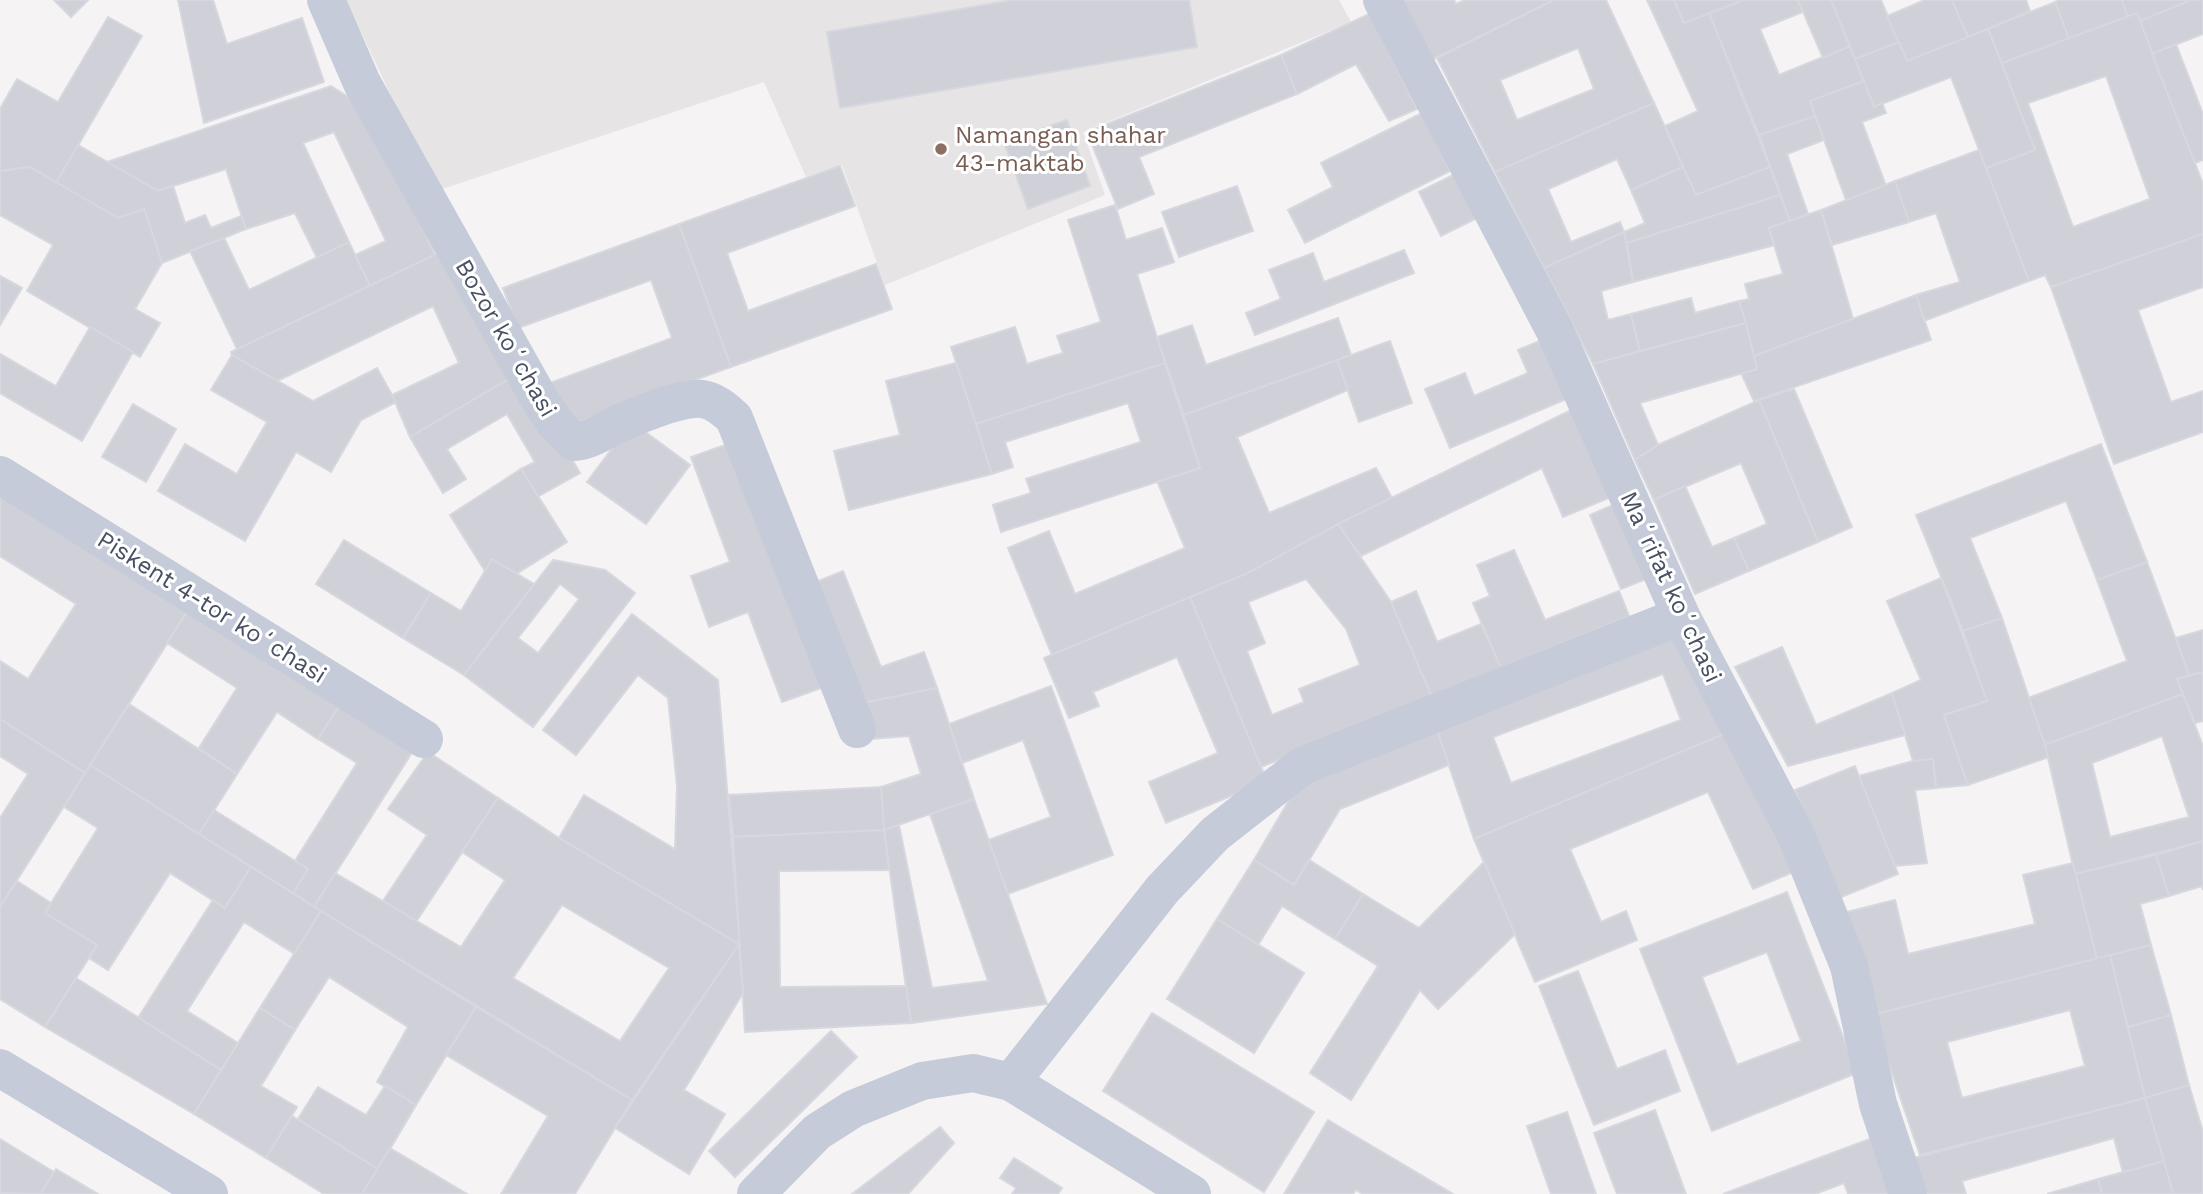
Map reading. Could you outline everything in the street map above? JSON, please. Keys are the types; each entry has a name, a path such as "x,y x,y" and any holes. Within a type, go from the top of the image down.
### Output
{"street":[{"name":"Bozor koʻchasi","path":"326,0 362,83 541,402 566,437 574,442 583,442 632,417 698,399 722,406 734,418 857,729"},
{"name":"Maʻrifat koʻchasi","path":"1382,0 1555,331 1681,615 1796,835 1849,966 1878,1104 1908,1194"},
{"name":"Piskent 4-tor koʻchasi","path":"0,475 425,739"},
{"path":"1011,1082 1162,890 1215,834 1302,766 1681,615"},
{"path":"0,1068 209,1194"},
{"path":"756,1194 817,1132 853,1109 922,1081 973,1073 1011,1082 1192,1194"}],"shaded area":[{"name":"Namangan shahar 43-maktab","path":"346,0 1339,0 1351,22 1083,132 1105,195 885,285 842,165 806,177 764,82 436,191"}],"building":[{"path":"54,0 88,0 71,17"},
{"path":"178,0 213,0 227,44 302,18 324,82 204,123"},
{"path":"1013,0 1189,0 1197,47 840,108 827,32"},
{"path":"1399,0 1454,0 1456,4 1465,0 1554,0 1429,61"},
{"path":"1554,0 1606,0 1654,103 1495,172 1437,58","holes":["1578,48 1594,89 1517,120 1500,80"]},
{"path":"1647,0 1674,0 1684,23 1709,13 1770,167 1696,195 1665,126 1698,111"},
{"path":"1674,0 1744,0 1684,23"},
{"path":"1744,0 1798,0 1803,12 1760,29 1779,75 1850,46 1864,81 1810,101 1815,116 1759,135 1709,13"},
{"path":"1798,0 1831,0 1850,46 1823,58"},
{"path":"1831,0 1881,0 1899,42 1855,59"},
{"path":"1925,0 1952,0 1968,37 1907,61 1887,16"},
{"path":"1952,0 2026,0 2030,11 1968,37"},
{"path":"2122,0 2128,17 2069,39 2055,2"},
{"path":"2122,0 2191,0 2140,21 2137,13 2128,17"},
{"path":"2191,0 2203,0 2203,34 2152,54 2140,21"},
{"path":"2055,2 2069,39 2002,63 1988,29"},
{"path":"2137,13 2203,184 2203,234 2051,287 2045,275 2029,281 1986,168 2035,150 2002,63","holes":["2106,76 2150,199 2073,227 2028,103"]},
{"path":"1369,14 1417,109 1389,121 1356,64 1297,94 1281,55"},
{"path":"108,17 142,36 56,183 30,167 0,171 0,109 17,79 58,102"},
{"path":"1988,29 2035,150 1986,168 1951,77 1874,107 1855,59 1899,42 1907,61"},
{"path":"2176,44 2203,114 2203,160 2195,163 2152,54"},
{"path":"1281,55 1297,94 1139,157 1154,194 1118,209 1087,132"},
{"path":"1864,81 1874,107 1882,103 1886,113 1862,122 1886,186 1846,200 1810,101"},
{"path":"331,86 364,107 435,255 370,286 355,255 386,241 334,132 303,143 349,242 317,258 295,213 246,229 226,169 158,191 107,162"},
{"path":"1654,103 1683,167 1631,190 1617,159 1548,189 1571,242 1620,222 1624,232 1544,268 1495,172"},
{"path":"1422,113 1450,171 1305,243 1288,210 1333,187 1321,163"},
{"path":"1815,116 1824,140 1787,154 1808,214 1790,221 1759,135"},
{"path":"1067,120 1090,186 1028,209 1004,142"},
{"path":"78,145 158,191 173,186 185,223 205,215 211,228 241,216 246,229 162,263 144,209 118,218 56,183"},
{"path":"1979,150 2029,281 1924,321 1916,295 1960,282 1936,213 1909,222 1895,181"},
{"path":"840,166 855,206 727,253 748,311 876,264 892,309 731,367 679,224"},
{"path":"30,167 118,218 144,209 162,263 135,309 160,323 140,357 27,291 53,245 0,215 0,171"},
{"path":"1683,167 1696,195 1770,167 1780,195 1627,243 1624,232 1645,223 1631,190"},
{"path":"1457,173 1479,217 1441,236 1419,192"},
{"path":"1895,181 1909,222 1832,245 1821,210"},
{"path":"1237,186 1253,231 1179,257 1162,212"},
{"path":"1780,195 1790,221 1769,228 1775,245 1633,282 1627,243"},
{"path":"1115,205 1126,240 1162,228 1174,262 1137,274 1165,363 976,424 951,347 1015,327 1027,364 1063,353 1057,336 1101,322 1068,220"},
{"path":"1821,210 1853,319 1754,356 1739,301 1749,299 1745,284 1783,274 1769,228"},
{"path":"679,224 731,367 578,422 539,387 672,338 651,280 518,328 503,288"},
{"path":"1624,232 1633,282 1601,291 1608,320 1631,314 1640,351 1593,364 1544,268"},
{"path":"2203,234 2203,287 2138,310 2171,402 2203,391 2203,432 2114,464 2051,287"},
{"path":"224,238 249,290 349,242 370,286 237,349 190,251"},
{"path":"451,247 521,372 410,437 392,395 459,363 433,306 277,381 232,355 231,352"},
{"path":"1404,250 1414,273 1255,335 1246,313 1281,299 1269,270 1313,253 1324,282"},
{"path":"0,276 22,288 0,325"},
{"path":"1916,295 1931,340 1754,401 1741,373 1757,369 1754,356"},
{"path":"1691,298 1695,313 1739,301 1746,323 1640,351 1631,314"},
{"path":"1338,318 1351,355 1184,415 1157,337 1192,325 1206,365"},
{"path":"1746,323 1757,369 1640,403 1658,445 1635,460 1593,364"},
{"path":"90,327 133,352 82,441 0,393 0,354 56,386"},
{"path":"1544,339 1569,398 1450,448 1425,389 1465,373 1474,396 1528,373 1518,350"},
{"path":"1390,341 1412,403 1359,422 1337,360"},
{"path":"232,355 313,401 377,368 396,402 361,420 331,472 296,452 245,541 158,491 185,444 237,474 267,422 211,390"},
{"path":"1337,360 1348,390 1237,437 1269,513 1376,468 1392,498 1248,573 1052,655 1008,548 1049,531 1075,594 1185,548 1157,481 1200,468 1184,415"},
{"path":"956,363 992,474 849,510 834,451 900,435 886,381"},
{"path":"1165,363 1200,468 1001,532 993,505 1031,493 1026,479 1141,442 1128,403 1005,442 1013,467 992,474 976,424"},
{"path":"521,372 580,473 537,497 521,469 535,462 507,414 447,449 466,479 443,493 410,437"},
{"path":"1794,389 1852,527 1818,542 1759,400"},
{"path":"1759,400 1818,542 1749,571 1734,538 1767,524 1741,463 1654,500 1635,460 1658,445"},
{"path":"133,404 176,429 146,482 102,457"},
{"path":"1571,410 1611,497 1563,517 1542,468 1361,556 1338,524"},
{"path":"632,422 690,465 646,524 587,482"},
{"path":"739,440 830,685 782,702 748,612 709,627 691,576 730,562 691,457"},
{"path":"2101,444 2147,562 2097,580 2066,501 1970,538 2002,618 1963,631 1916,515"},
{"path":"521,469 567,542 516,574 492,559 485,571 450,515"},
{"path":"0,478 194,601 85,773 0,719 0,661 28,679 76,604 0,556"},
{"path":"1685,486 1712,547 1734,538 1749,571 1695,594 1654,500"},
{"path":"1622,501 1654,576 1621,589 1590,515"},
{"path":"1338,524 1391,602 1432,697 1261,767 1190,597 1248,573","holes":["1306,579 1346,629 1360,665 1299,689 1304,702 1272,715 1247,651 1265,643 1248,602"]},
{"path":"344,540 431,593 403,638 316,584"},
{"path":"1514,550 1545,620 1619,591 1629,616 1501,668 1473,603 1490,596 1477,565"},
{"path":"492,559 534,584 464,675 403,638 431,593 461,611"},
{"path":"553,560 605,570 635,593 533,727 464,675","holes":["560,584 579,599 538,653 518,638"]},
{"path":"2147,562 2189,675 2177,679 2183,694 2045,745 2028,698 2127,661 2097,580"},
{"path":"843,571 881,667 924,652 937,688 858,704 811,584"},
{"path":"1941,578 1987,701 1944,715 1968,785 1936,788 1933,759 1913,761 1892,693 1921,680 1887,601"},
{"path":"1416,591 1437,642 1481,624 1501,668 1432,697 1391,602"},
{"path":"1190,597 1267,781 1166,823 1149,782 1218,753 1177,657 1093,692 1099,706 1069,718 1044,658"},
{"path":"194,601 345,697 318,739 277,712 237,774 199,748 237,688 167,643"},
{"path":"632,614 718,680 740,945 559,838 584,795 675,849 677,786 668,698 638,675 576,755 543,730"},
{"path":"2002,618 2049,757 1968,785 1944,715 1987,701 1963,631"},
{"path":"1678,627 1731,731 1474,839 1433,719","holes":["1663,674 1681,720 1511,783 1493,737"]},
{"path":"2203,630 2203,672 2189,675 2176,638"},
{"path":"1782,647 1816,725 1892,693 1905,735 1788,766 1735,667"},
{"path":"2203,672 2203,721 2195,723 2177,679"},
{"path":"1051,686 1113,855 1008,894 988,840 1051,817 1023,740 962,763 949,724"},
{"path":"937,688 974,799 884,830 881,787 921,774 909,736 870,739 858,704"},
{"path":"2183,694 2203,746 2203,841 2075,874 2045,745","holes":["2162,736 2189,817 2110,837 2092,763"]},
{"path":"345,697 418,743 314,907 293,893 308,869 295,861 357,763 318,739"},
{"path":"129,704 237,774 199,834 90,765"},
{"path":"0,719 85,773 0,907 0,818 28,774 0,756"},
{"path":"1433,719 1449,765 1340,809 1294,885 1254,860 1309,766"},
{"path":"1731,731 1798,870 1753,889 1708,792 1570,849 1601,922 1626,911 1637,940 1535,982 1474,839"},
{"path":"428,752 498,798 416,922 383,901 427,835 388,809"},
{"path":"1933,759 1936,788 1915,790 1927,863 1895,866 1859,776 1913,761"},
{"path":"90,765 251,867 225,908 170,873 108,970 89,958 97,945 45,913 98,828 64,807"},
{"path":"1855,766 1898,874 1839,898 1795,790"},
{"path":"881,787 884,830 733,837 729,795"},
{"path":"498,798 559,838 739,944 632,1100 314,907 335,873 461,947 505,880 462,852","holes":["562,905 669,968 620,1041 513,978"]},
{"path":"974,799 1047,1004 911,1023 884,830 899,825 932,988 988,981 930,814"},
{"path":"214,810 308,869 293,893 199,834"},
{"path":"884,830 889,870 779,871 780,987 906,986 911,1023 745,1032 733,837"},
{"path":"2203,841 2203,890 2202,886 2169,896 2156,855"},
{"path":"2156,855 2169,896 2140,904 2151,945 2097,959 2075,874"},
{"path":"1254,860 1294,885 1309,860 1363,894 1335,939 1282,906 1258,945 1217,919"},
{"path":"1484,862 1515,934 1438,1009 1420,990 1351,1100 1310,1073 1378,966 1335,939 1363,894 1419,928"},
{"path":"2073,863 2097,959 1872,1015 1847,912 1895,900 1908,954 2035,924 2023,875"},
{"path":"251,867 321,911 295,954 244,922 187,1011 238,1043 221,1070 138,1018 213,900 225,908"},
{"path":"17,881 51,903 45,913 97,945 45,1027 0,999 0,907"},
{"path":"1787,892 1857,1073 1712,1131 1640,949","holes":["1767,952 1801,1041 1737,1065 1702,977"]},
{"path":"321,911 476,1007 416,1105 377,1082 408,1027 329,977 295,1030 260,1008"},
{"path":"1217,919 1304,973 1254,1053 1167,999"},
{"path":"739,944 743,993 684,1090 725,1114 689,1174 615,1128"},
{"path":"2151,945 2171,1015 2128,1027 2110,955"},
{"path":"2110,955 2145,1098 1920,1155 1872,1015","holes":["2070,1010 2085,1066 1962,1098 1947,1042"]},
{"path":"1578,971 1617,1069 1665,1050 1680,1091 1594,1125 1539,986"},
{"path":"76,978 221,1070 194,1114 45,1027"},
{"path":"476,1007 632,1100 575,1194 501,1194 548,1116 446,1055"},
{"path":"260,1008 295,1030 261,1086 297,1107 266,1158 194,1114"},
{"path":"1152,1013 1314,1112 1264,1192 1103,1091"},
{"path":"2171,1015 2189,1085 2145,1098 2128,1027"},
{"path":"831,1031 857,1057 735,1177 709,1151"},
{"path":"2189,1085 2203,1132 2203,1194 2173,1194 2145,1098"},
{"path":"385,1086 416,1105 378,1169 298,1119 318,1087 366,1115"},
{"path":"2145,1098 2164,1161 2123,1173 2114,1138 1962,1181 1966,1194 1925,1194 1910,1159"},
{"path":"1655,1110 1686,1194 1617,1194 1594,1133"},
{"path":"1567,1112 1596,1194 1551,1194 1527,1126"},
{"path":"292,1116 378,1169 362,1194 324,1194 266,1158"},
{"path":"1328,1120 1453,1194 1363,1194 1356,1190 1353,1194 1284,1194"},
{"path":"940,1127 954,1143 908,1194 852,1194"},
{"path":"1875,1137 1897,1194 1848,1194 1844,1183 1815,1194 1723,1194"},
{"path":"0,1139 54,1172 40,1194 0,1193"},
{"path":"390,1148 467,1194 362,1194"},
{"path":"1014,1158 1062,1188 1058,1194 1012,1194 1016,1188 1000,1178"},
{"path":"2164,1161 2173,1194 2102,1194 2098,1179"},
{"path":"56,1169 98,1194 40,1194"},
{"path":"2098,1179 2102,1194 2047,1194"}],"place":[{"name":"Namangan shahar 43-maktab","path":"941,149"}]}
